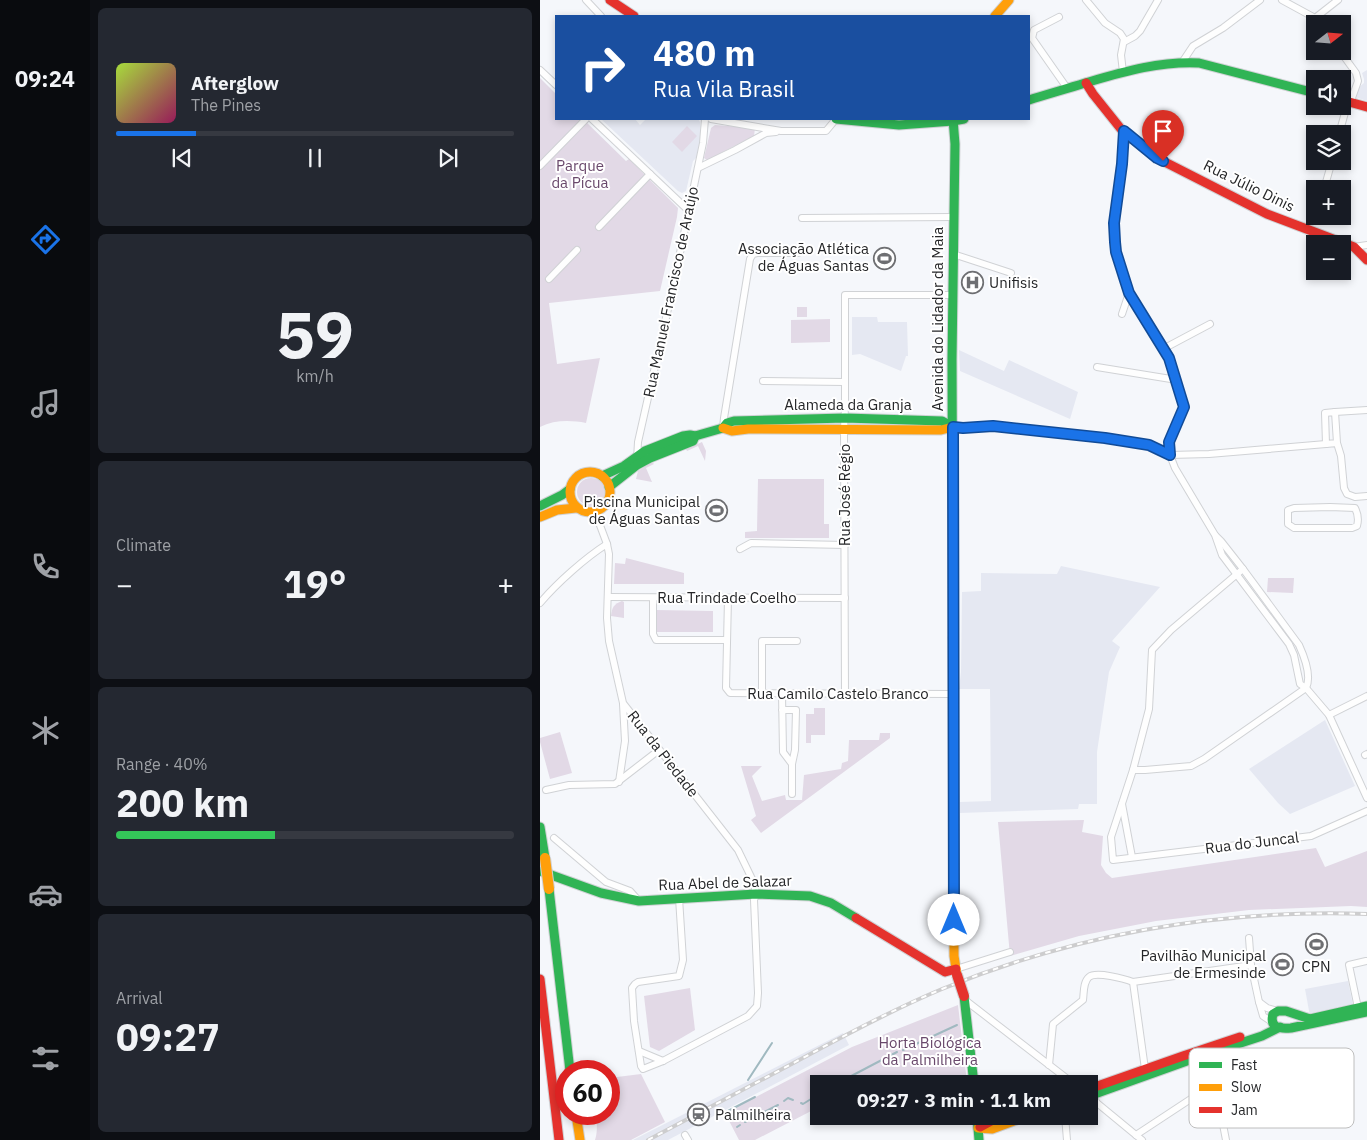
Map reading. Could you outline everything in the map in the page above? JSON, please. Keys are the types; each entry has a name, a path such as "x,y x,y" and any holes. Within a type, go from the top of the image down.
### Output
{"main road":[{"path":"610,0 632,15"},
{"path":"996,15 1010,0"},
{"path":"1030,100 1154,64 1183,61 1199,63 1306,91"},
{"name":"Rua Júlio Dinis","path":"1086,83 1124,131 1157,158 1267,214 1354,247 1367,260"},
{"path":"1351,103 1367,107"},
{"path":"846,120 899,125 953,120"},
{"name":"Avenida do Lidador da Maia","path":"953,120 955,144 953,254 954,946 956,972 964,998 973,1075"},
{"name":"Alameda da Granja","path":"609,487 645,451 683,436 695,436 723,428 727,423 746,420 845,418 942,421 953,427"},
{"name":"Alameda da Granja","path":"723,428 728,431 735,431 748,429 941,430 953,427"},
{"name":"Alameda da Granja","path":"540,506 570,489 572,482 582,473 596,473 602,476 637,460"},
{"path":"540,518 563,508 576,508 588,513 601,510 609,500 609,487 607,481 602,476"},
{"path":"570,489 570,496 576,508"},
{"path":"540,827 569,1060"},
{"name":"Rua Abel de Salazar","path":"540,871 601,893 639,901 756,894 810,896 831,903 945,972 956,972"},
{"path":"540,979 559,1140"},
{"path":"1348,1013 1310,1019 1290,1012 1278,1011 1273,1014 1271,1019 1275,1024 1288,1028 1294,1027 1364,1009"},
{"path":"1294,1027 1298,1020 1296,1015"},
{"path":"1204,1048 1275,1024"},
{"path":"1225,1048 1262,1036 1275,1024"},
{"path":"1098,1089 1117,1079 1189,1053"},
{"path":"1098,1091 1147,1076 1189,1060"},
{"path":"578,1125 580,1139"},
{"path":"978,1125 979,1140"},
{"path":"978,1128 984,1125"},
{"path":"978,1128 992,1129 1003,1125"}],"street":[{"path":"586,0 600,15"},
{"path":"1086,0 1105,23 1120,32 1124,38 1121,55 1123,72"},
{"path":"1124,42 1140,31 1158,0"},
{"path":"1183,61 1193,46 1223,28 1260,0"},
{"path":"1282,0 1310,15"},
{"path":"1319,15 1338,0"},
{"path":"1059,17 1034,30 1032,38 1067,88"},
{"path":"1347,60 1356,73 1358,81 1351,98"},
{"path":"540,70 555,84"},
{"path":"540,166 585,120"},
{"path":"593,120 688,210"},
{"name":"Rua Manuel Francisco de Araújo","path":"637,460 638,442 698,168 705,120"},
{"path":"717,120 781,131"},
{"path":"698,168 766,133 826,131 835,120"},
{"path":"1124,131 1114,234 1116,252 1129,293 1169,358 1177,380 1184,407 1169,442 1170,455 1175,468 1215,535 1222,555 1288,644 1294,655 1300,684 1306,688 1329,714 1367,798"},
{"path":"599,227 650,174"},
{"path":"802,218 954,217"},
{"path":"1354,247 1367,245"},
{"path":"549,279 577,250"},
{"path":"723,428 750,259 753,254 757,253 798,253"},
{"path":"953,254 1010,273"},
{"path":"1129,293 1122,314 1132,308 1138,308"},
{"name":"Rua José Régio","path":"845,694 845,295 954,295"},
{"path":"1163,349 1210,324"},
{"path":"1097,367 1177,380"},
{"path":"763,382 845,382"},
{"path":"1326,444 1325,413 1367,410"},
{"path":"1335,412 1337,443 1341,456 1344,488 1347,494 1355,497 1367,496"},
{"path":"953,427 993,426 1105,438 1149,445 1170,455 1209,454 1337,443"},
{"path":"1355,508 1294,508 1288,510 1288,524 1294,528 1352,528 1357,526 1358,513 1355,508 1358,496"},
{"name":"Rua da Piedade","path":"595,512 609,554 607,618 609,640 623,703 738,850 754,882 756,894"},
{"path":"1133,770 1191,766 1204,759 1306,688 1308,682 1305,658 1298,645 1243,569 1215,535"},
{"path":"740,549 751,543 845,545"},
{"path":"540,603 567,576 607,544"},
{"path":"1132,857 1122,802 1133,770 1149,708 1152,650 1171,630 1243,569"},
{"path":"1256,600 1262,596"},
{"name":"Rua Trindade Coelho","path":"608,597 846,598"},
{"path":"652,598 653,634 656,640 727,640"},
{"name":"Rua Camilo Castelo Branco","path":"728,598 726,688 730,693 953,694"},
{"path":"762,694 762,641 797,641"},
{"path":"1294,655 1302,652"},
{"path":"782,694 783,752 792,764"},
{"path":"1329,714 1367,696"},
{"path":"619,782 625,741 623,703"},
{"path":"782,710 796,710 792,794"},
{"path":"546,790 569,785 614,784 659,750"},
{"name":"Rua do Juncal","path":"1122,802 1111,838 1113,860 1312,836 1367,812"},
{"path":"554,838 606,882 630,891 639,901"},
{"path":"679,898 683,960 679,976 638,982 632,988 634,1021 643,1069 663,1061 748,1016 757,1006 754,900 756,894"},
{"path":"1248,938 1263,1016 1275,1024"},
{"path":"956,972 1010,952"},
{"path":"1364,1009 1349,965 1366,961"},
{"path":"1049,1065 1053,1024 1083,1000 1088,977 1094,974 1121,978 1133,982 1252,966"},
{"path":"1133,982 1145,1070"},
{"path":"964,998 1062,1075"},
{"path":"1260,1002 1267,1008 1278,1011"},
{"path":"639,1051 663,1061"},
{"path":"1098,1104 1139,1138 1189,1102"},
{"path":"1066,1125 1067,1140"}],"shaded area":[{"path":"1367,70 1367,101 1355,97 1358,88 1364,83 1362,73"},
{"path":"602,120 636,120 640,125 645,120 699,120 700,142 698,156 693,161 686,191 682,193"},
{"path":"852,317 877,317 878,322 907,322 908,356 906,356 901,371 860,354 852,355"},
{"path":"959,350 1004,371 1009,360 1078,392 1070,419 960,371"},
{"path":"1061,566 1160,587 1112,641 1120,647 1109,672 1097,752 1097,804 1079,804 1078,809 960,813 960,802 991,801 990,689 959,689 962,592 981,591 981,573 1057,574"},
{"path":"1325,720 1355,786 1290,814 1249,769"},
{"path":"1348,981 1353,1005 1310,1016 1305,989"},
{"path":"843,1033 849,1045 668,1140 633,1140"}],"green space":[{"name":"Parque da Pícua","path":"540,78 555,93 555,120 584,120 626,161 629,159 678,208 660,291 549,303 557,364 600,358 586,423 562,421 540,427"},
{"path":"715,125 755,128 754,136 707,160 704,158 711,128"},
{"path":"687,126 697,136 682,152 672,142"},
{"path":"797,307 807,307 807,317 797,317"},
{"path":"830,319 830,342 791,343 791,320"},
{"path":"702,442 706,451 705,461 698,446 687,451 686,449"},
{"path":"652,462 654,464 646,468 652,482 636,479 638,471"},
{"path":"591,478 601,482 605,492 601,502 591,506 581,502 577,492 581,482"},
{"path":"758,479 824,479 824,524 829,524 829,538 745,538 745,532 757,531"},
{"path":"626,558 684,573 684,584 614,584 615,563 625,564"},
{"path":"1268,578 1294,578 1293,593 1267,592"},
{"path":"622,601 624,602 624,618 611,616 614,606"},
{"path":"656,610 713,611 713,632 656,632"},
{"path":"814,708 825,708 825,735 811,735 811,743 806,743 806,714 814,714"},
{"path":"560,732 572,773 550,779 540,738"},
{"path":"880,733 890,733 890,738 761,833 751,820 756,816 741,766 762,766 752,776 762,801 785,795 786,800 802,800 804,775 841,769 842,763 848,761 849,740 879,740"},
{"path":"1084,820 1082,832 1103,836 1101,865 1112,878 1316,848 1325,867 1367,851 1367,907 1249,910 1156,921 1079,936 1010,956 998,822"},
{"path":"690,988 695,1030 659,1051 650,1047 644,996"},
{"name":"Horta Biológica da Palmilheira","path":"958,1005 966,1075 810,1075 810,1112 755,1140 739,1140 725,1113 852,1047"},
{"path":"641,1074 665,1122 631,1140 595,1140 597,1125 620,1125 620,1077"}],"waterway":[{"path":"903,1050 957,1025"},
{"path":"748,1080 772,1043"},
{"path":"853,1075 897,1052"},
{"path":"724,1113 755,1097"},
{"path":"784,1101 788,1098 793,1100"},
{"path":"801,1103 803,1104 810,1100"},
{"path":"745,1122 778,1105"}],"railway":[{"path":"648,1140 853,1031 942,989 994,969 1098,939 1204,921 1312,913 1367,914"}],"traffic: fast":[{"path":"1030,100 1127,71 1184,63 1199,63 1306,91"},
{"path":"846,120 899,125 958,120"},
{"path":"953,120 955,144 952,359 953,638"},
{"path":"602,476 624,466 645,451 683,436 695,436 723,428 727,423 734,421 845,418 942,421 953,427"},
{"path":"609,487 637,465 693,441 695,436"},
{"path":"540,506 570,489"},
{"path":"540,827 545,858"},
{"path":"540,871 601,893 639,901 756,894 810,896 831,903 856,918"},
{"path":"549,889 569,1060"},
{"path":"964,996 973,1075"},
{"path":"1367,1006 1310,1019 1286,1011 1278,1011 1273,1014 1272,1019 1276,1027 1291,1028 1367,1012"},
{"path":"1225,1048 1262,1036 1280,1027"},
{"path":"1098,1093 1189,1060"},
{"path":"978,1125 979,1140"}],"traffic: slow":[{"path":"996,15 1009,0"},
{"path":"723,428 732,431 748,429 941,430 953,427"},
{"path":"594,472 601,475 607,481 610,492 609,500 601,509 594,512 586,512 579,509 571,500 570,488 573,481 582,473 594,472"},
{"path":"540,517 557,510 576,508"},
{"path":"953,638 954,956 957,975"},
{"path":"545,858 549,889"},
{"path":"578,1125 580,1140"},
{"path":"978,1128 992,1129 1003,1125"}],"traffic: jam":[{"path":"610,0 632,15"},
{"path":"1086,83 1121,129 1157,158 1267,214 1354,247 1367,260"},
{"path":"1351,103 1367,107"},
{"path":"856,918 945,972 956,969"},
{"path":"957,975 964,996"},
{"path":"540,979 559,1140"},
{"path":"1207,1048 1240,1037"},
{"path":"1098,1086 1189,1054"},
{"path":"980,1127 984,1125"}],"place":[{"name":"Associação Atlética de Águas Santas","path":"885,258"},
{"name":"Unifisis","path":"973,283"},
{"name":"Piscina Municipal de Águas Santas","path":"716,511"},
{"name":"CPN","path":"1316,944"},
{"name":"Pavilhão Municipal de Ermesinde","path":"1282,965"},
{"name":"Palmilheira","path":"699,1115"}],"route":[{"path":"954,920 953,427 993,426 1105,438 1149,445 1170,455 1169,442 1184,407 1169,358 1129,293 1116,252 1114,234 1124,131 1163,161"}]}
